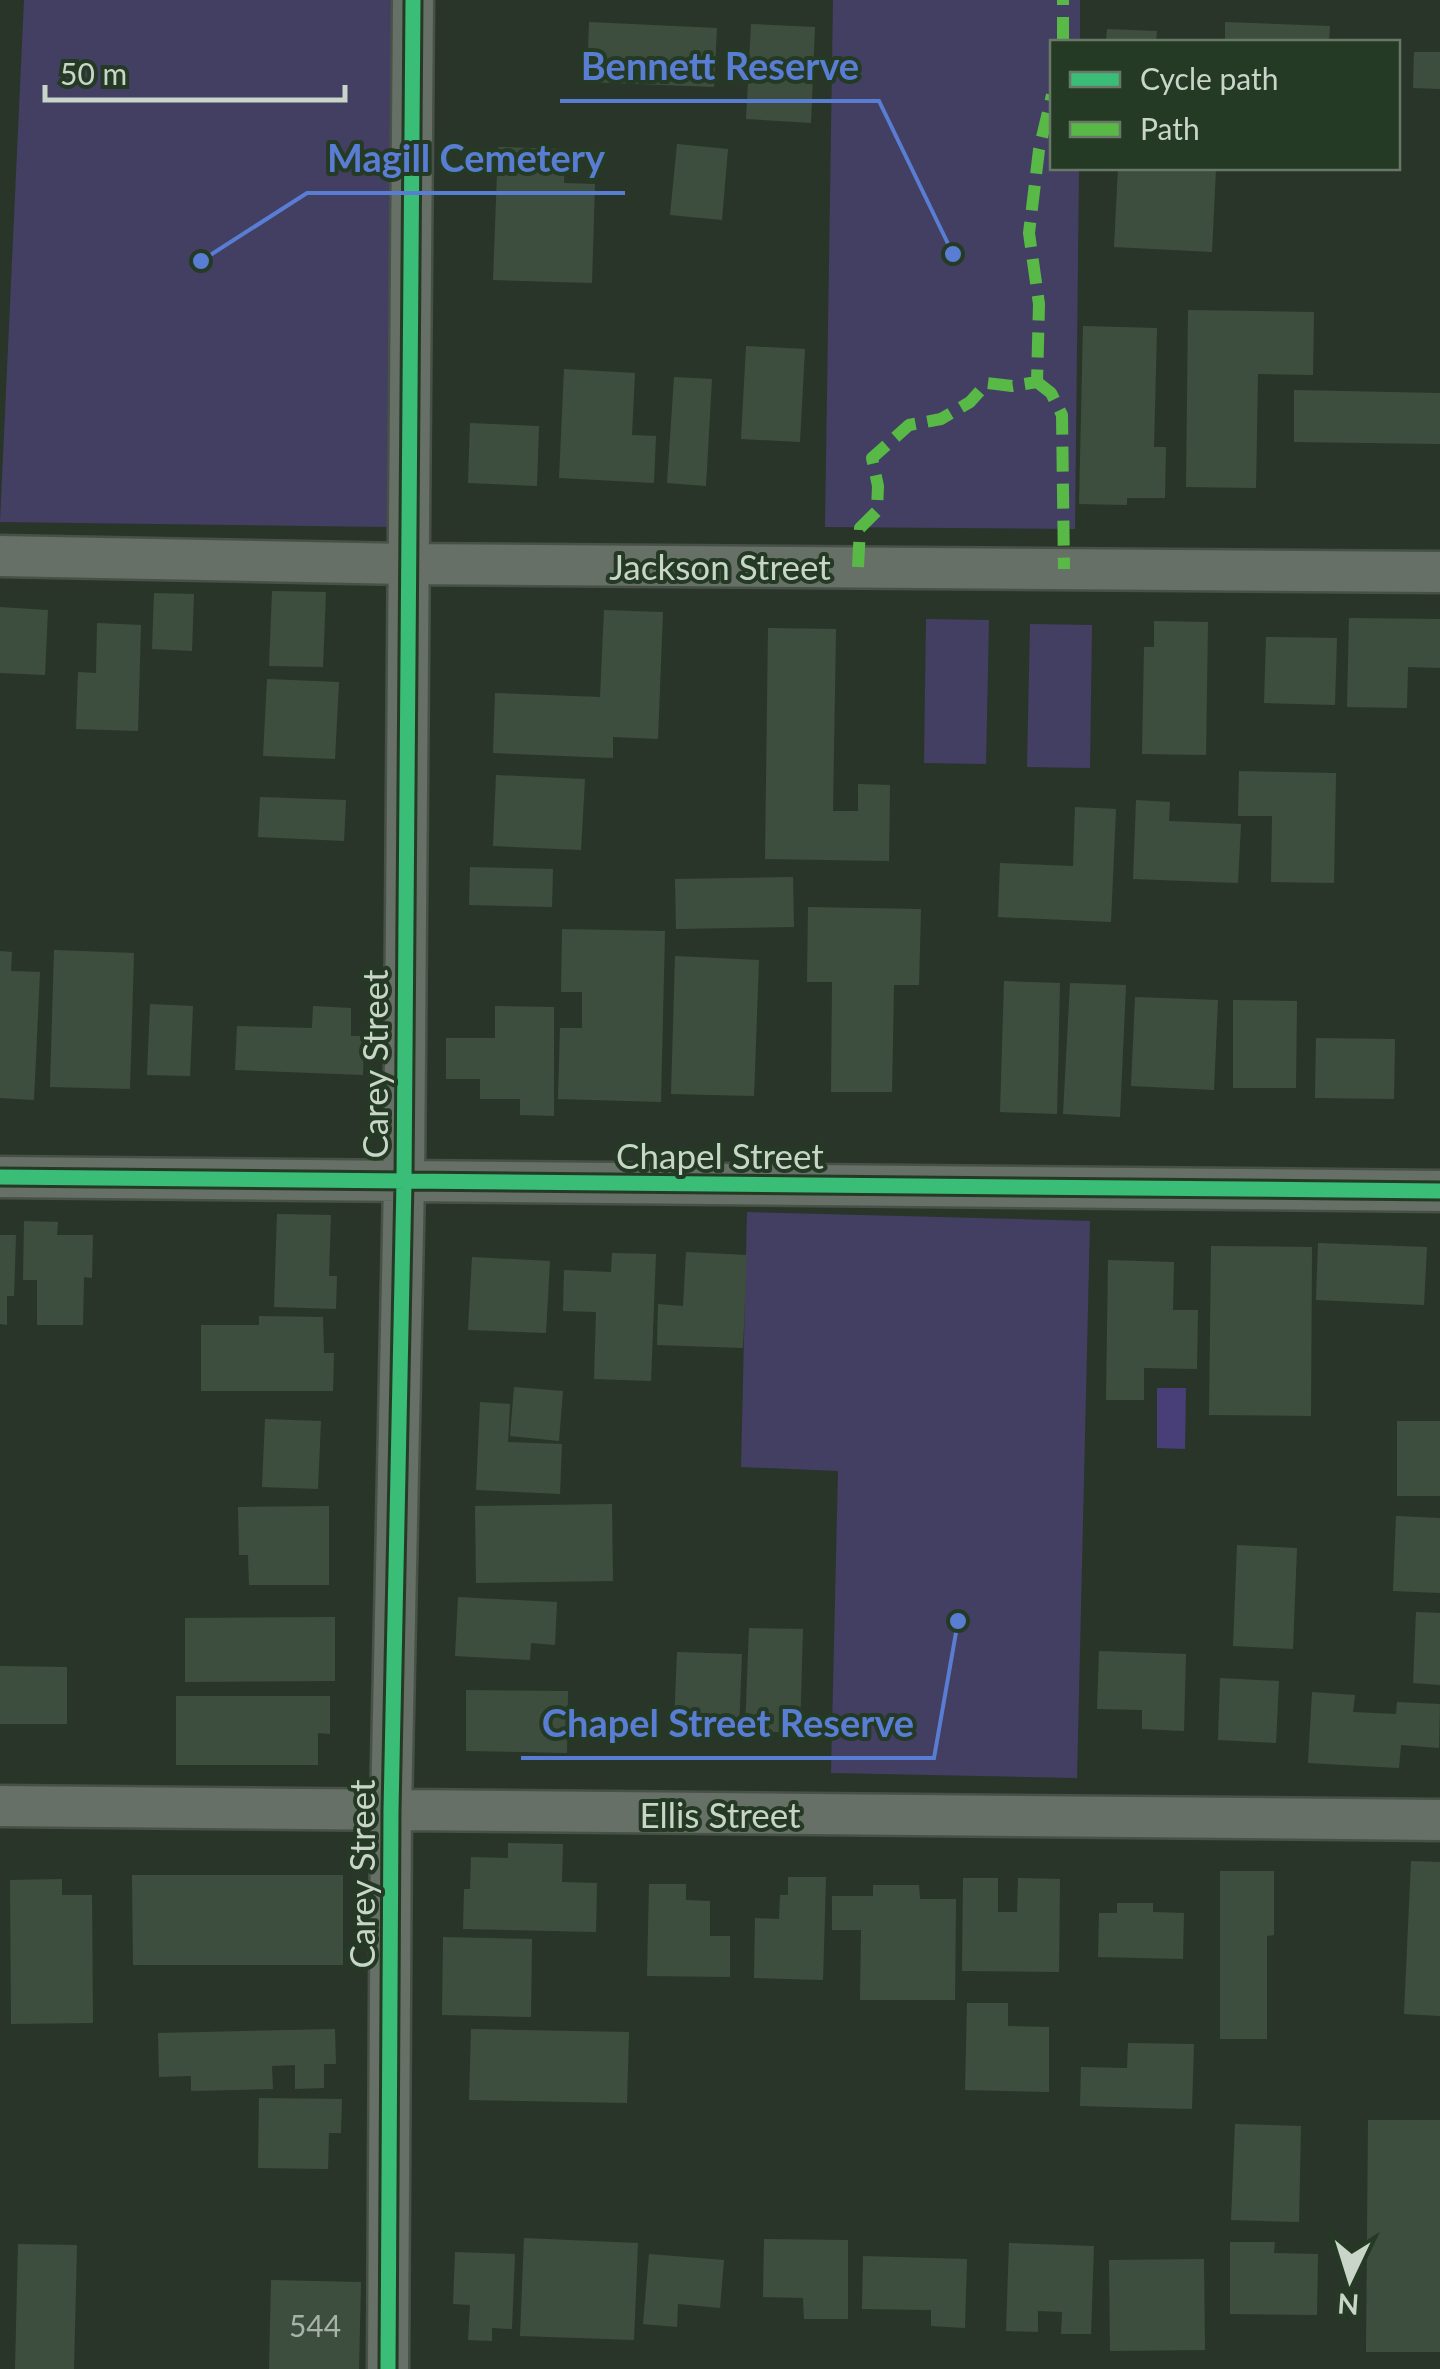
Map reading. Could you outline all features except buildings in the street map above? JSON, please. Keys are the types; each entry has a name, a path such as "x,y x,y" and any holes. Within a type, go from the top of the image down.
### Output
{"street":[{"name":"Carey Street","path":"388,2369 391,1811 404,1182 413,0"},
{"name":"Jackson Street","path":"0,556 407,564 1440,572"},
{"name":"Chapel Street","path":"0,1177 1440,1191"},
{"name":"Ellis Street","path":"0,1806 1440,1820"}],"shaded area":[{"path":"24,0 394,0 387,527 0,522"},
{"path":"833,0 1080,0 1080,40 1050,40 1050,170 1079,170 1075,529 825,527"},
{"path":"926,619 989,620 986,764 924,763"},
{"path":"1030,624 1092,625 1090,768 1027,767"},
{"path":"747,1212 1090,1221 1077,1778 831,1773 838,1471 741,1467"},
{"path":"1157,1388 1186,1388 1185,1449 1157,1448"}],"marked path":[{"path":"1063,0 1063,40"},
{"path":"858,567 860,528 877,511 878,486 872,458 909,425 941,419 970,402 987,383 1012,386 1037,382 1039,304 1029,233 1039,150 1050,103"},
{"path":"1037,382 1051,393 1062,415 1064,569"}],"cycle path":[{"path":"388,2369 391,1811 404,1182 413,0"},
{"path":"0,1177 1440,1191"}],"place":[{"name":"Bennett Reserve","path":"953,254"},
{"name":"Magill Cemetery","path":"201,261"},
{"name":"Chapel Street Reserve","path":"958,1621"}]}
